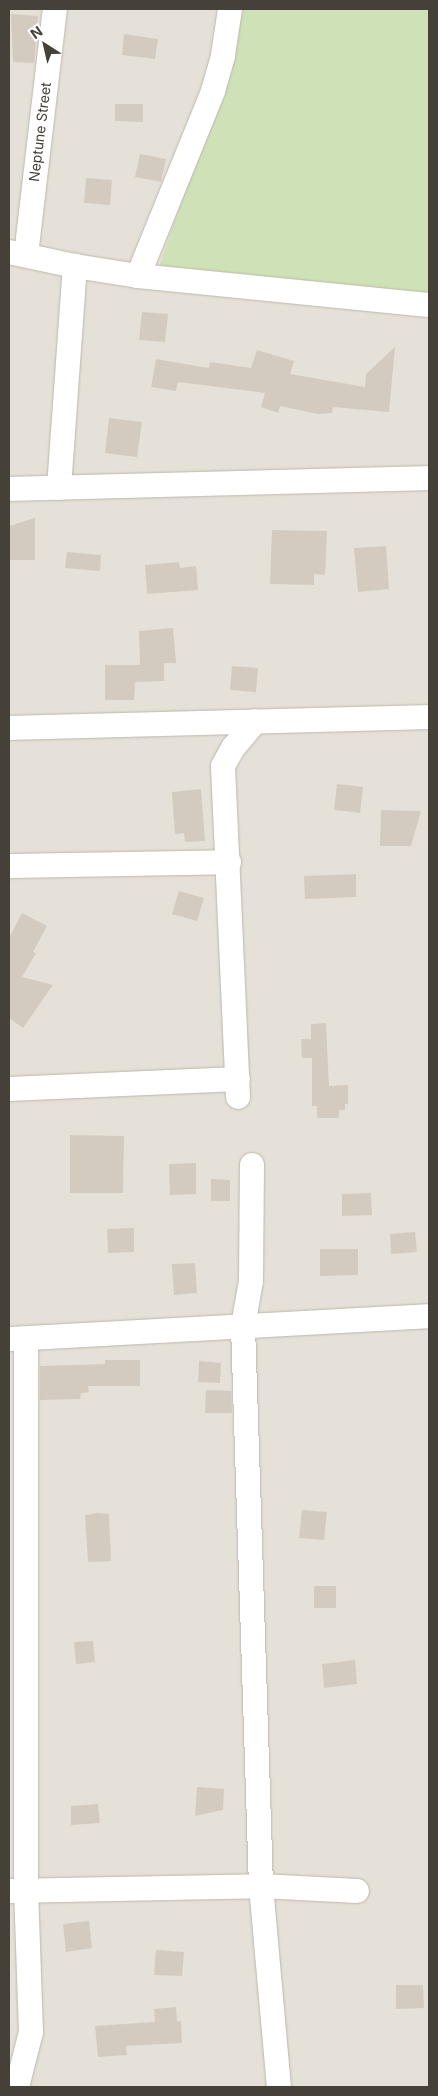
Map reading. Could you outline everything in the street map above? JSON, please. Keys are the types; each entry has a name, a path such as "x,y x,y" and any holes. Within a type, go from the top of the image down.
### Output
{"street":[{"name":"Neptune Street","path":"17,253 55,9"},
{"path":"138,276 213,91 222,55 230,9"},
{"path":"17,253 75,266 138,276 429,305"},
{"path":"59,488 75,266"},
{"path":"9,489 429,478"},
{"path":"9,728 429,717"},
{"path":"9,1089 238,1088 229,862 223,766 233,748 256,721"},
{"path":"9,866 229,862"},
{"path":"252,1165 251,1281 243,1326 261,1886 278,2087"},
{"path":"17,2087 31,2032 18,1890 17,1339 429,1316"},
{"path":"18,1890 261,1886 357,1891"}],"shaded area":[{"path":"9,9 237,9 429,297 429,2087 9,2087"}],"green space":[{"path":"237,9 429,9 429,297 160,265 237,29"}],"building":[{"path":"11,14 38,16 34,63 13,62"},
{"path":"124,34 158,39 155,59 122,55"},
{"path":"115,104 143,104 143,122 115,121"},
{"path":"140,154 166,159 161,182 135,177"},
{"path":"86,178 112,180 110,205 84,203"},
{"path":"142,312 168,314 165,342 139,340"},
{"path":"395,347 389,412 333,407 332,413 318,414 280,406 278,413 261,407 265,393 178,382 176,391 151,387 156,359 209,368 210,362 251,368 257,350 294,361 290,374 365,387 366,374"},
{"path":"109,418 142,422 137,457 105,453"},
{"path":"35,518 35,560 9,560 9,526"},
{"path":"272,530 327,531 325,575 314,574 314,585 270,584"},
{"path":"386,546 389,589 358,592 354,548"},
{"path":"67,552 101,555 100,571 65,568"},
{"path":"179,562 180,568 196,566 198,590 147,594 145,565"},
{"path":"173,628 176,663 164,663 164,681 135,682 134,700 105,700 105,665 140,665 139,631"},
{"path":"232,666 258,668 256,692 230,690"},
{"path":"337,784 363,787 360,813 334,810"},
{"path":"201,789 205,841 185,842 184,833 175,834 172,792"},
{"path":"381,810 421,811 411,846 380,846"},
{"path":"356,874 356,897 305,899 304,876"},
{"path":"179,891 204,898 197,921 172,914"},
{"path":"22,913 47,926 33,952 36,953 22,977 53,985 23,1028 9,1018 9,938"},
{"path":"326,1023 329,1086 348,1085 348,1104 345,1104 345,1110 339,1110 339,1118 317,1118 317,1106 312,1106 312,1058 302,1058 301,1039 311,1039 311,1024"},
{"path":"70,1135 124,1136 123,1193 70,1193"},
{"path":"196,1163 196,1194 170,1195 169,1164"},
{"path":"211,1179 230,1180 230,1201 211,1201"},
{"path":"371,1193 372,1215 342,1216 342,1194"},
{"path":"134,1228 134,1252 108,1253 107,1229"},
{"path":"415,1232 417,1252 391,1254 390,1234"},
{"path":"320,1249 358,1249 358,1275 320,1276"},
{"path":"195,1263 197,1293 174,1295 172,1264"},
{"path":"105,1360 140,1360 140,1386 88,1386 89,1392 81,1393 80,1399 40,1400 40,1366 105,1364"},
{"path":"199,1361 221,1363 220,1383 198,1382"},
{"path":"206,1390 231,1391 232,1413 205,1413"},
{"path":"302,1510 327,1512 324,1540 299,1538"},
{"path":"109,1514 111,1561 88,1562 85,1515"},
{"path":"314,1586 336,1586 336,1608 314,1608"},
{"path":"93,1641 95,1662 76,1664 74,1642"},
{"path":"355,1660 357,1684 324,1688 322,1664"},
{"path":"197,1787 224,1789 223,1810 195,1816"},
{"path":"98,1804 100,1823 71,1825 71,1806"},
{"path":"89,1921 92,1948 66,1952 63,1924"},
{"path":"156,1950 184,1952 182,1976 154,1975"},
{"path":"396,1985 423,1985 424,2008 396,2009"},
{"path":"176,2007 177,2021 181,2021 182,2043 126,2046 127,2055 98,2057 95,2026 155,2022 154,2009"}]}
